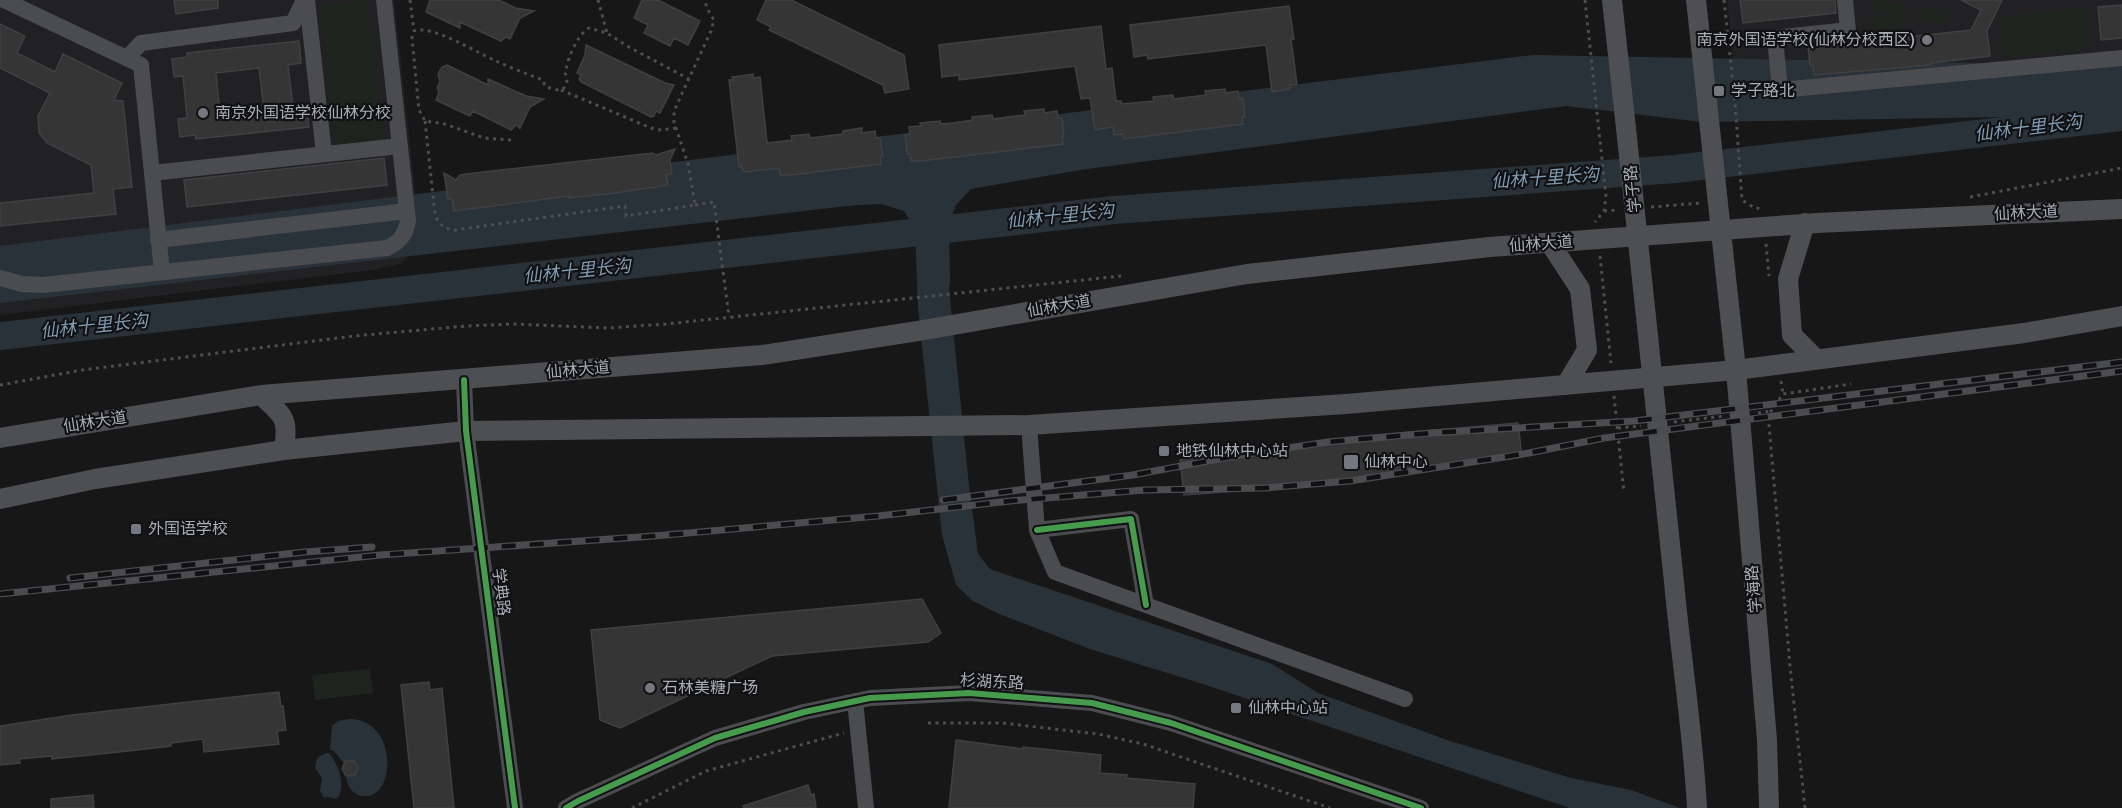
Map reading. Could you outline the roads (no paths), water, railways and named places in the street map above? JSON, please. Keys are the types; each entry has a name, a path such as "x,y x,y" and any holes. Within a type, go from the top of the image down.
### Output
{"main road":[{"name":"学子路","path":"1612,0 1654,377"},
{"path":"1696,0 1736,370"},
{"name":"仙林大道","path":"0,438 261,394 762,355 918,331 1247,274 1550,243 1593,228 1638,236 1805,223 2122,209"},
{"path":"1805,223 1788,279 1792,335 1816,359"},
{"path":"1550,243 1580,289 1587,350 1566,385"},
{"path":"0,499 94,479 284,450 466,431 1029,425 1346,404 1736,370 2024,333 2122,316"},
{"name":"学海路","path":"1736,370 1767,740 1769,808"},
{"path":"1654,377 1675,594 1694,752 1697,808"},
{"path":"261,394 284,418 288,430 284,450"}],"street":[{"path":"4,0 141,65 162,272"},
{"path":"127,58 141,43 293,23 305,0"},
{"path":"305,0 324,154"},
{"path":"0,278 22,284 43,285 387,248 400,240 408,220 384,0"},
{"path":"1845,0 1848,30 1775,38 1780,90 2122,58"},
{"path":"152,173 400,146"},
{"path":"158,240 407,211"},
{"name":"学典路","path":"464,380 466,431 515,808"},
{"path":"1029,425 1037,530 1055,572 1405,699"},
{"path":"1037,530 1131,519 1146,605"},
{"name":"杉湖东路","path":"566,808 715,738 804,712 870,698 969,693 1092,703 1171,723 1421,808"},
{"path":"855,701 866,808"}],"waterway":[{"name":"仙林十里长沟","path":"0,336 1114,210 1675,169 2122,117"}],"railway":[{"path":"943,500 1133,475 1240,455 1328,442 1431,433 1634,421 2122,362"},
{"path":"0,594 380,555 654,536 878,516 1010,501 1144,490 1265,488 1350,481 1529,453 1604,438 2122,371"},
{"path":"70,578 305,552 372,547"}],"place":[{"name":"南京外国语学校(仙林分校西区)","path":"1927,40"},
{"name":"学子路北","path":"1719,91"},
{"name":"南京外国语学校仙林分校","path":"203,113"},
{"name":"地铁仙林中心站","path":"1164,451"},
{"name":"仙林中心","path":"1351,462"},
{"name":"外国语学校","path":"136,529"},
{"name":"石林美糖广场","path":"650,688"},
{"name":"仙林中心站","path":"1236,708"}]}
